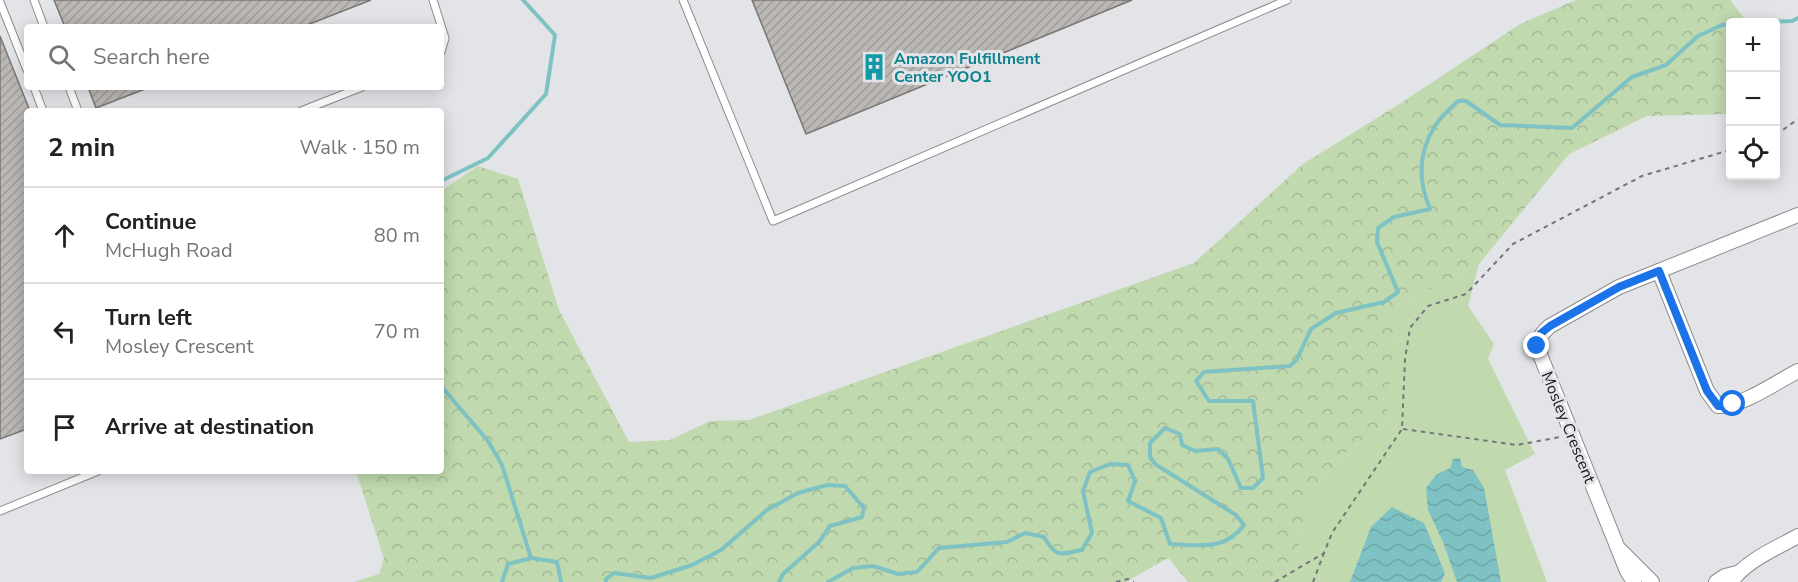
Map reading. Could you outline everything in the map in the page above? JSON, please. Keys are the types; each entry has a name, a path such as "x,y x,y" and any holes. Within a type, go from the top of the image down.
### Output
{"street":[{"name":"Mosley Crescent","path":"1634,582 1626,571 1537,346 1540,334 1619,287 1798,215"},
{"path":"1659,271 1707,391 1718,406 1733,404 1798,371"},
{"path":"1716,582 1725,576 1734,578 1756,560 1798,537"},
{"name":"Mosley Crescent","path":"1619,549 1652,582"}],"lane":[{"path":"34,0 43,24"},
{"path":"433,0 441,24"},
{"path":"683,0 773,221 1287,0"},
{"path":"0,2 24,62"},
{"path":"35,90 42,108"},
{"path":"70,90 77,108"},
{"path":"309,108 355,90"},
{"path":"0,511 91,474"}],"path":[{"path":"1780,132 1798,118"},
{"path":"1313,582 1332,533 1402,429 1405,359 1410,328 1428,306 1466,294 1513,244 1642,176 1726,151"},
{"path":"1402,429 1517,445 1556,439 1571,432"},
{"path":"1275,582 1324,553"},
{"path":"1116,582 1128,579 1134,582"}],"green space":[{"path":"1576,0 1730,0 1744,18 1726,18 1726,114 1647,116 1569,154 1479,264 1398,306 1386,422 1345,454 1312,490 1290,582 1188,582 1168,558 1126,582 354,582 379,574 384,559 357,474 444,474 444,189 478,166 518,179 559,310 629,442 670,440 710,421 749,420 1194,263 1303,164 1401,103 1520,24"},
{"path":"1479,264 1468,306 1494,344 1488,359 1535,454 1505,470 1547,582 1290,582 1312,490 1345,454 1386,422 1398,306"}],"water":[{"path":"1460,458 1462,467 1473,470 1484,488 1501,582 1457,582 1443,542 1428,510 1426,488 1436,475 1450,468 1453,459"},
{"path":"1392,507 1424,523 1445,573 1441,582 1350,582 1371,527"}],"building":[{"path":"54,0 371,0 310,24 64,24"},
{"name":"Amazon Fulfillment Center YOO1","path":"752,0 1132,0 806,134"},
{"path":"0,36 29,108 24,108 24,430 0,439"},
{"path":"89,90 142,90 96,108"}],"waterway":[{"path":"444,180 488,158 546,94 555,35 523,0"},
{"path":"1780,21 1792,21 1798,18"},
{"path":"828,582 853,568 873,566 898,574 917,572 939,548 1007,542 1025,533 1044,537 1056,552 1069,553 1082,550 1092,533 1083,491 1090,472 1110,464 1128,465 1135,481 1128,501 1161,518 1170,544 1211,545 1229,539 1244,525 1236,515 1155,464 1150,457 1150,443 1165,428 1180,434 1182,445 1195,451 1218,449 1228,459 1241,488 1253,488 1263,478 1253,401 1209,401 1196,381 1204,372 1290,366 1297,359 1311,329 1336,313 1384,302 1398,292 1377,242 1378,228 1394,217 1430,209 1423,188 1423,157 1429,136 1445,113 1458,101 1466,101 1500,125 1572,128 1632,77 1666,65 1698,36 1726,24"},
{"path":"444,390 488,441 502,465 531,558"},
{"path":"606,582 606,579 614,573 651,578 692,565 721,550 767,510 798,493 827,485 845,486 864,508 862,517 830,526 819,542 783,574 779,582"},
{"path":"502,582 508,564 531,558 557,562 561,582"}],"place":[{"name":"Amazon Fulfillment Center YOO1","path":"874,67"}],"route":[{"path":"1537,346 1540,334 1550,326 1619,287 1659,271 1707,391 1718,406 1733,404"}]}
